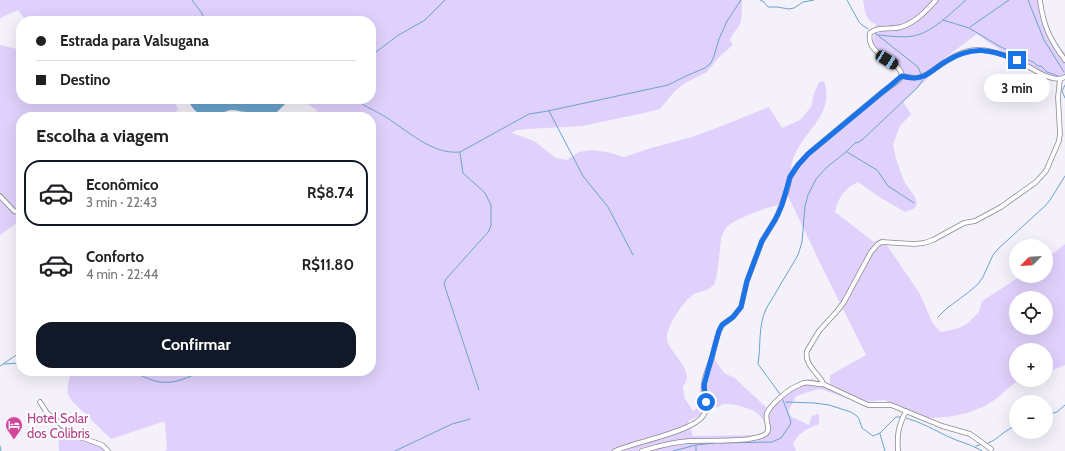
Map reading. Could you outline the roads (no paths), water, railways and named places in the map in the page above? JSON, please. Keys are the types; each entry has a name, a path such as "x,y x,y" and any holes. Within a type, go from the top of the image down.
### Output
{"street":[{"path":"902,76 898,68 880,55 872,46 869,37 870,33 874,29 900,28 908,24 921,16 936,0"},
{"path":"1040,0 1044,24 1051,40 1065,60"},
{"path":"902,76 919,78 960,54 967,51 980,50 1002,54 1054,79 1065,77"},
{"path":"615,451 630,444 657,438 686,427 695,423 703,416 706,408 704,385 719,331 722,325 733,317 741,307 747,281 762,241 782,205 790,177 808,154 902,76"},
{"path":"823,384 807,360 807,351 819,331 844,302 875,246 886,242 914,244 933,240 964,223 975,221 1001,207 1036,182 1046,171 1059,141 1058,97 1060,79"},
{"path":"0,196 16,212"},
{"path":"642,451 670,443 744,440 766,434 768,429 766,419 767,414 779,399 790,389 800,384 810,382 821,385 823,384 868,405 891,405 942,426 970,434 991,449"},
{"path":"40,402 47,413 68,430 80,437 102,445 108,451"},
{"path":"898,451 898,431 906,411"}],"water":[{"path":"190,104 285,104 277,112 248,112 231,110 225,112 197,112"}],"waterway":[{"path":"192,0 203,16"},
{"path":"376,52 397,36 425,20 445,0"},
{"path":"362,104 384,116 430,146 440,150 460,152 529,114 668,85 705,68 713,59 719,39 727,21 741,0"},
{"path":"760,0 768,7 789,9 794,8 803,2 814,0"},
{"path":"847,0 859,22 868,29"},
{"path":"879,35 906,37 920,34 941,21 966,0"},
{"path":"970,27 1009,0"},
{"path":"1028,0 1044,40 1064,72"},
{"path":"943,20 969,28 999,46 1033,62 1038,66 1041,66 1047,72 1058,76"},
{"path":"875,33 918,67 921,74"},
{"path":"780,394 758,364 761,329 763,316 766,309 798,255 802,242 805,206 808,195 816,179 826,168 855,143 862,140 917,88 923,80"},
{"path":"1065,85 1062,91 1065,98"},
{"path":"549,111 583,176 608,207 633,255"},
{"path":"847,152 877,170 888,186 914,203"},
{"path":"460,153 463,173 485,193 491,205 491,225 489,231 446,279 444,284 479,390"},
{"path":"938,317 978,284 983,277 993,255 1045,206 1065,176"},
{"path":"0,366 16,355"},
{"path":"4,364 16,363"},
{"path":"143,376 160,382 171,382 191,376"},
{"path":"720,443 772,442 781,438 791,422 783,400"},
{"path":"786,402 829,405 851,412 857,416 862,428 873,436 880,433 896,417 900,417"},
{"path":"1053,413 1057,412 1065,405"},
{"path":"906,418 982,451"},
{"path":"395,451 452,424 470,419"},
{"path":"988,443 1009,429"},
{"path":"880,434 885,451"},
{"path":"673,451 696,445 715,443"},
{"path":"976,446 980,445"},
{"path":"0,446 1,451"},
{"path":"696,446 696,451"}],"place":[{"name":"Hotel Solar dos Colibris","path":"14,440"}]}
